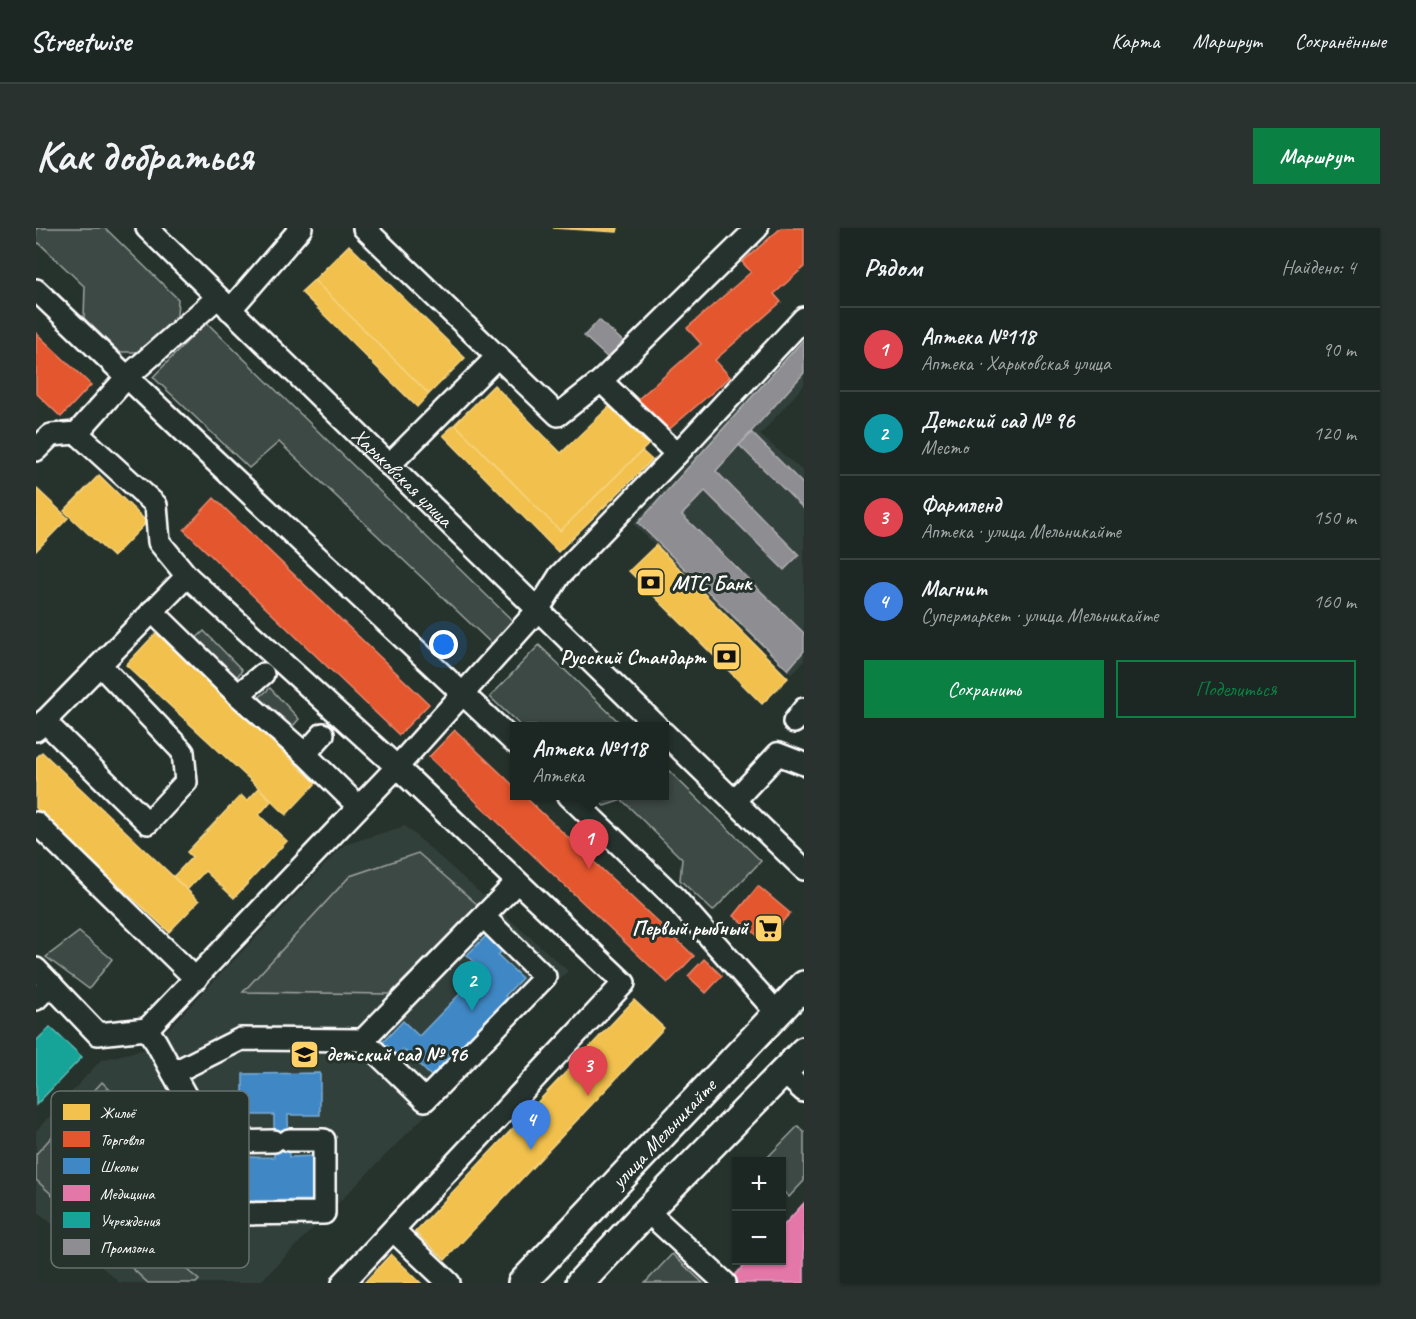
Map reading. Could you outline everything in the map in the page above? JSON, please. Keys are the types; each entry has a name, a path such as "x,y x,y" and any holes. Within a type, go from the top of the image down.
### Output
{"main road":[{"name":"улица Мельникайте","path":"522,1283 804,985"},
{"name":"улица Мельникайте","path":"580,1283 647,1211 804,1051"},
{"path":"674,1122 705,1152"}],"street":[{"name":"Харьковская улица","path":"147,228 653,722"},
{"path":"77,433 128,377 223,304 301,228"},
{"path":"364,228 558,415 601,381 757,228"},
{"path":"36,290 510,738"},
{"path":"36,969 43,992 98,1034 147,1029 397,767 538,610 560,575 804,318"},
{"path":"389,465 498,356"},
{"path":"601,381 677,454"},
{"path":"36,450 43,428 77,433 156,505 159,542 187,576 397,767 624,983 343,1283"},
{"path":"100,665 183,752 186,782 148,823 40,726 187,576"},
{"path":"152,611 238,695 305,754 358,806"},
{"path":"238,695 263,674"},
{"path":"305,754 323,734"},
{"path":"669,738 804,869"},
{"path":"734,801 778,754 804,764"},
{"path":"574,800 675,898 777,1013"},
{"path":"36,823 196,978"},
{"path":"363,1040 517,882"},
{"path":"173,1074 241,1039 363,1040 424,1100 545,977 484,917"},
{"path":"147,1029 182,1091"},
{"path":"783,1072 804,1091"},
{"path":"249,1141 324,1140 324,1213 249,1214"},
{"path":"647,1211 726,1283"},
{"path":"393,1230 449,1283"}],"shaded area":[{"path":"36,228 105,228 178,299 177,316 139,352 119,352 84,318 85,287 39,243 36,245"},
{"path":"206,322 516,624 493,645 279,442 249,468 153,377"},
{"path":"804,331 804,385 760,435 804,472 804,661 792,674 633,524"},
{"path":"204,631 242,670 232,684 191,643"},
{"path":"539,645 619,722 517,722 490,697"},
{"path":"270,688 299,719 287,733 255,701"},
{"path":"669,771 761,861 713,911 680,880 682,859 622,800 669,800"},
{"path":"597,800 622,800 604,806"},
{"name":"детский сад № 96","path":"405,826 568,971 259,1283 120,1283 103,1268 249,1268 249,1091 73,1091 101,1060 150,1048 344,845"},
{"path":"418,853 478,905 390,994 243,992 350,876"},
{"path":"79,932 112,959 89,989 46,957"},
{"path":"102,1082 111,1091 94,1091"},
{"name":"детский сад № 96","path":"51,1115 51,1223 36,1210 36,1131"},
{"path":"798,1126 804,1132 804,1181 789,1197 786,1194 786,1157 768,1157"},
{"path":"51,1138 51,1194 36,1180 36,1154"},
{"path":"672,1254 703,1283 645,1283"},
{"path":"132,1268 185,1268 199,1280 196,1283 148,1283"}],"building: Жильё":[{"path":"553,228 618,228 617,232"},
{"path":"349,245 465,358 429,394 314,280"},
{"path":"314,280 429,394 417,407 301,292"},
{"path":"494,385 561,453 610,406 648,445 560,531 455,424"},
{"path":"455,424 560,531 642,451 652,460 558,552 443,435"},
{"path":"99,475 147,522 113,557 64,511"},
{"path":"36,488 68,518 36,551"},
{"path":"656,545 788,678 762,704 629,571"},
{"path":"156,633 316,783 286,815 126,665"},
{"path":"42,752 199,901 169,932 36,808 36,758"},
{"path":"259,788 272,800 259,815 287,841 234,898 205,871 187,890 173,877 192,857 187,852 241,795 247,801"},
{"path":"634,1000 664,1028 445,1260 415,1232"},
{"path":"391,1254 421,1283 364,1283"}],"building: Торговля":[{"path":"781,228 804,228 804,267 774,294 781,302 715,360 730,377 665,433 637,400 701,344 687,328 751,272 742,262"},
{"path":"36,333 91,385 61,417 36,393"},
{"path":"214,498 429,704 399,735 184,530"},
{"path":"455,730 510,782 510,800 528,800 694,956 668,983 429,757"},
{"path":"758,886 790,913 765,942 734,916"},
{"path":"704,959 722,976 706,993 688,976"}],"building: Школы":[{"name":"детский сад № 96","path":"488,934 504,949 498,955 522,978 505,996 510,1000 434,1079 403,1049 396,1057 382,1043 403,1021 419,1036 483,970 467,955"},
{"path":"320,1073 320,1115 288,1115 289,1157 317,1156 317,1200 249,1201 249,1157 274,1157 274,1115 249,1115 249,1091 243,1091 243,1074"}],"building: Медицина":[{"path":"804,1203 804,1283 736,1283 732,1278 744,1265 786,1265 786,1223"}],"building: Учреждения":[{"path":"50,1027 82,1057 36,1105 36,1041"}],"building: Промзона":[{"path":"599,320 625,343 610,360 584,336"},
{"path":"804,339 804,373 716,471 799,555 784,570 705,491 682,515 804,633 804,651 788,670 638,523"},
{"path":"752,433 804,485 804,509 739,445"}],"place":[{"name":"МТС Банк","path":"651,583"},
{"name":"Русский Стандарт","path":"727,657"},
{"name":"Аптека №118","path":"589,869"},
{"name":"Первый рыбный","path":"769,928"},
{"name":"Детский сад № 96","path":"472,1011"},
{"name":"детский сад № 96","path":"305,1054"},
{"name":"Фармленд","path":"588,1096"},
{"name":"Магнит","path":"531,1150"}]}
